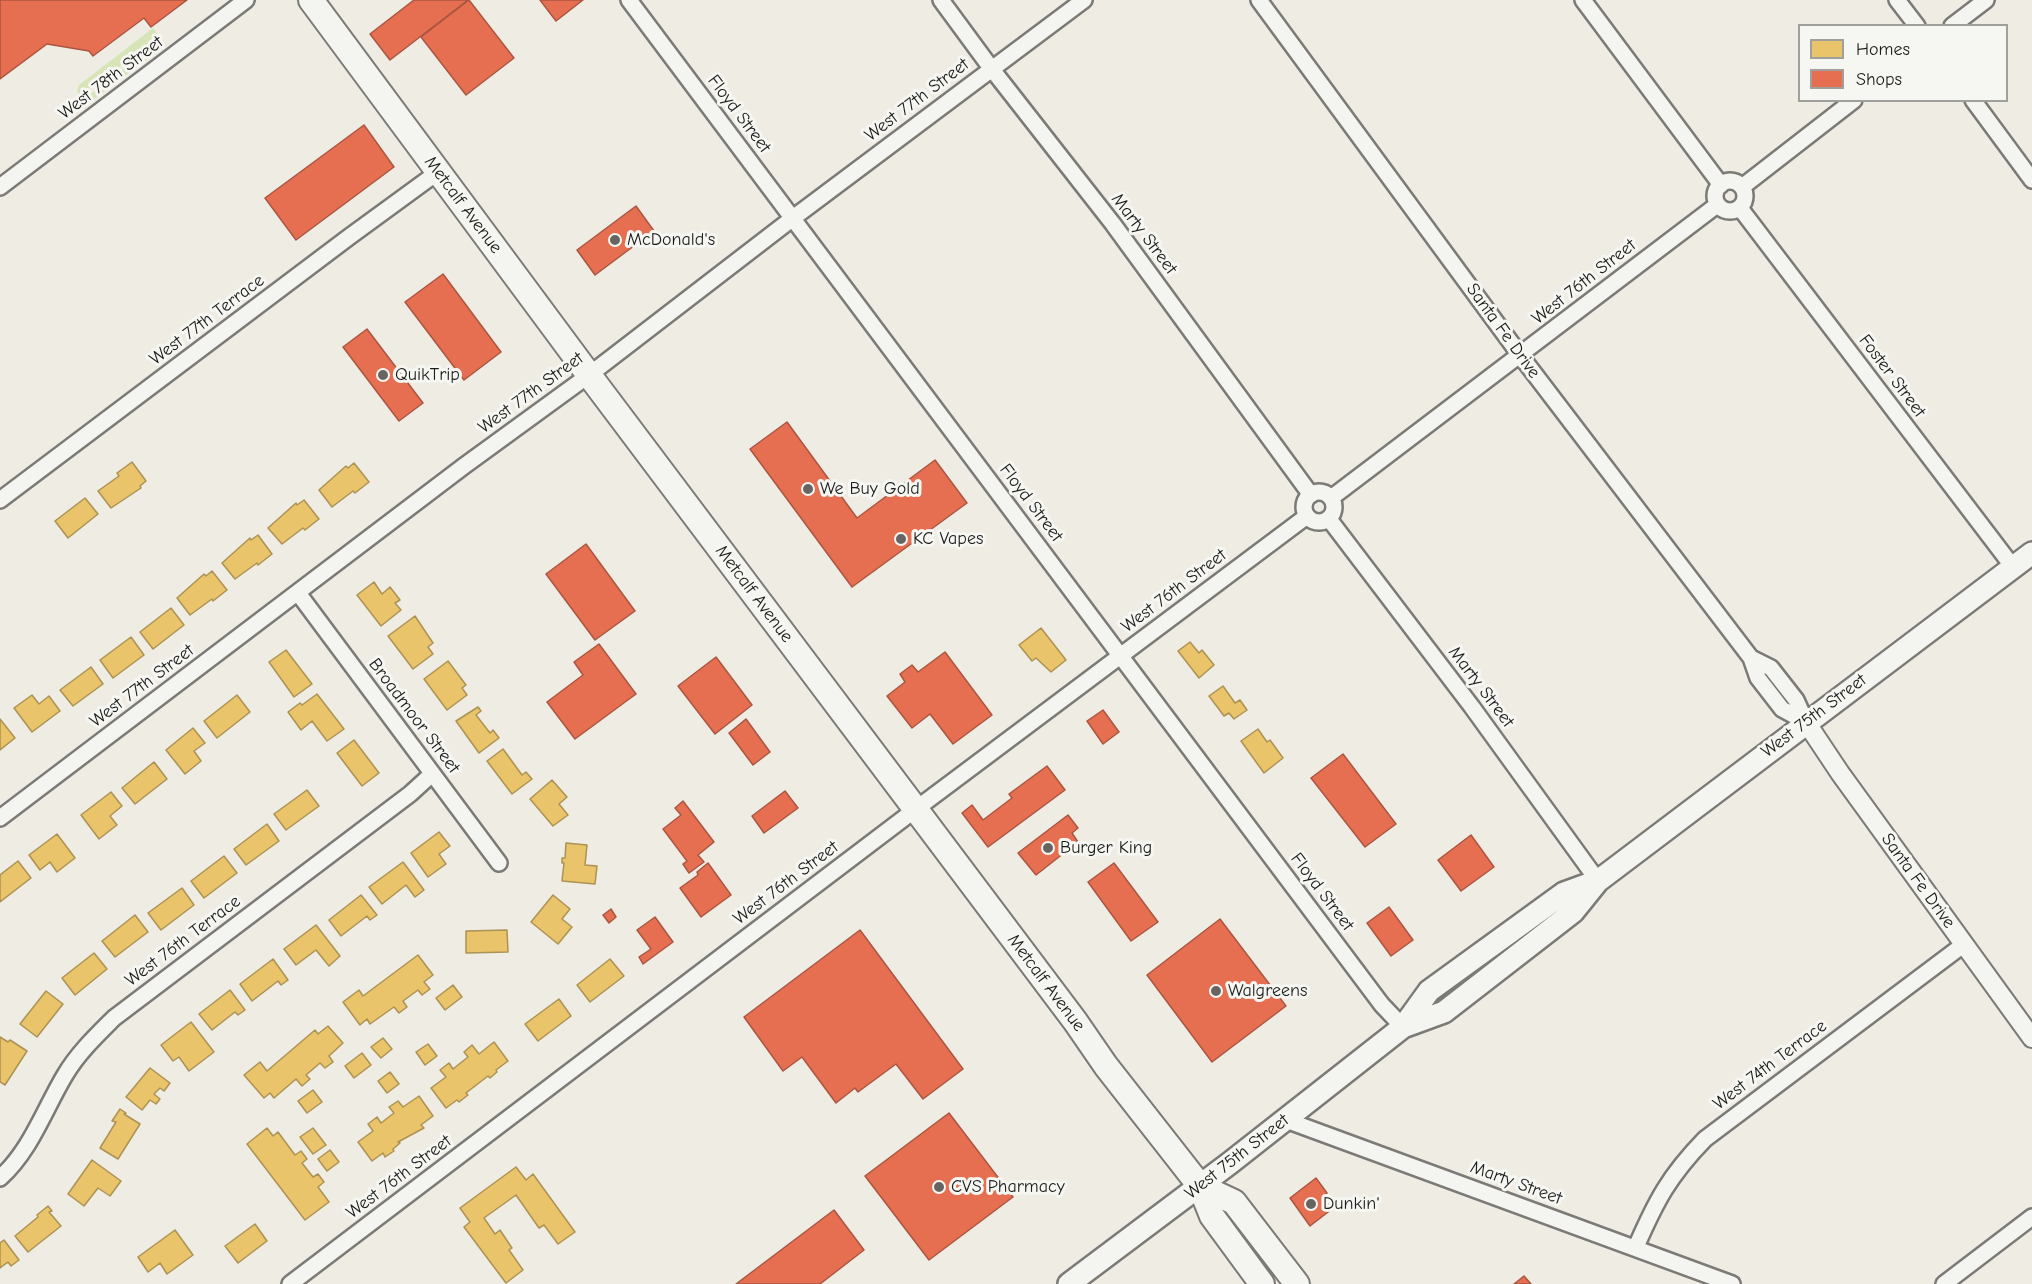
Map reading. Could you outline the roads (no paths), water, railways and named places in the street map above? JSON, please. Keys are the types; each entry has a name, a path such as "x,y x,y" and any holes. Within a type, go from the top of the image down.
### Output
{"main road":[{"name":"Metcalf Avenue","path":"311,0 1075,1021 1106,1066 1200,1186 1212,1216 1262,1284"},
{"name":"West 75th Street","path":"1069,1284 1286,1120 1403,1027 1429,992 1564,893 1598,881 2032,553"},
{"name":"Metcalf Avenue","path":"1200,1186 1234,1202 1297,1284"}],"street":[{"name":"West 78th Street","path":"0,187 246,0"},
{"name":"Floyd Street","path":"629,0 1382,1005 1403,1027"},
{"name":"Marty Street","path":"941,0 1113,224 1311,495"},
{"name":"West 77th Street","path":"0,818 1084,0"},
{"name":"Santa Fe Drive","path":"1259,0 1520,355 1751,658 1771,668 1796,700 1806,722 1840,773 1963,945 2031,1034"},
{"path":"1583,0 1721,185"},
{"path":"1897,0 1915,24"},
{"path":"1955,24 1986,0"},
{"path":"1742,187 1851,102"},
{"path":"1974,102 2032,180"},
{"name":"West 77th Terrace","path":"0,500 438,172"},
{"path":"1729,181 1742,187 1745,191 1745,200 1740,208 1726,211 1717,205 1714,194 1721,185 1729,181"},
{"name":"West 76th Street","path":"1331,498 1717,205"},
{"name":"Foster Street","path":"1740,208 2013,567"},
{"path":"1324,492 1331,498 1334,508 1329,519 1316,522 1307,516 1304,503 1311,495 1324,492"},
{"name":"West 76th Street","path":"290,1284 916,809 1307,516"},
{"name":"Marty Street","path":"1329,519 1472,707 1598,881"},
{"name":"Broadmoor Street","path":"298,593 499,863"},
{"name":"West 76th Terrace","path":"0,1178 28,1144 66,1073 88,1043 114,1018 410,794 432,774"},
{"name":"West 74th Terrace","path":"1636,1247 1663,1190 1705,1139 1963,945"},
{"name":"Marty Street","path":"1286,1120 1732,1284"},
{"path":"1944,1284 2032,1217"}],"place":[{"name":"McDonald's","path":"615,240"},
{"name":"QuikTrip","path":"383,375"},
{"name":"We Buy Gold","path":"808,489"},
{"name":"KC Vapes","path":"901,539"},
{"name":"Burger King","path":"1048,848"},
{"name":"Walgreens","path":"1216,991"},
{"name":"CVS Pharmacy","path":"939,1187"},
{"name":"Dunkin'","path":"1311,1204"}]}
